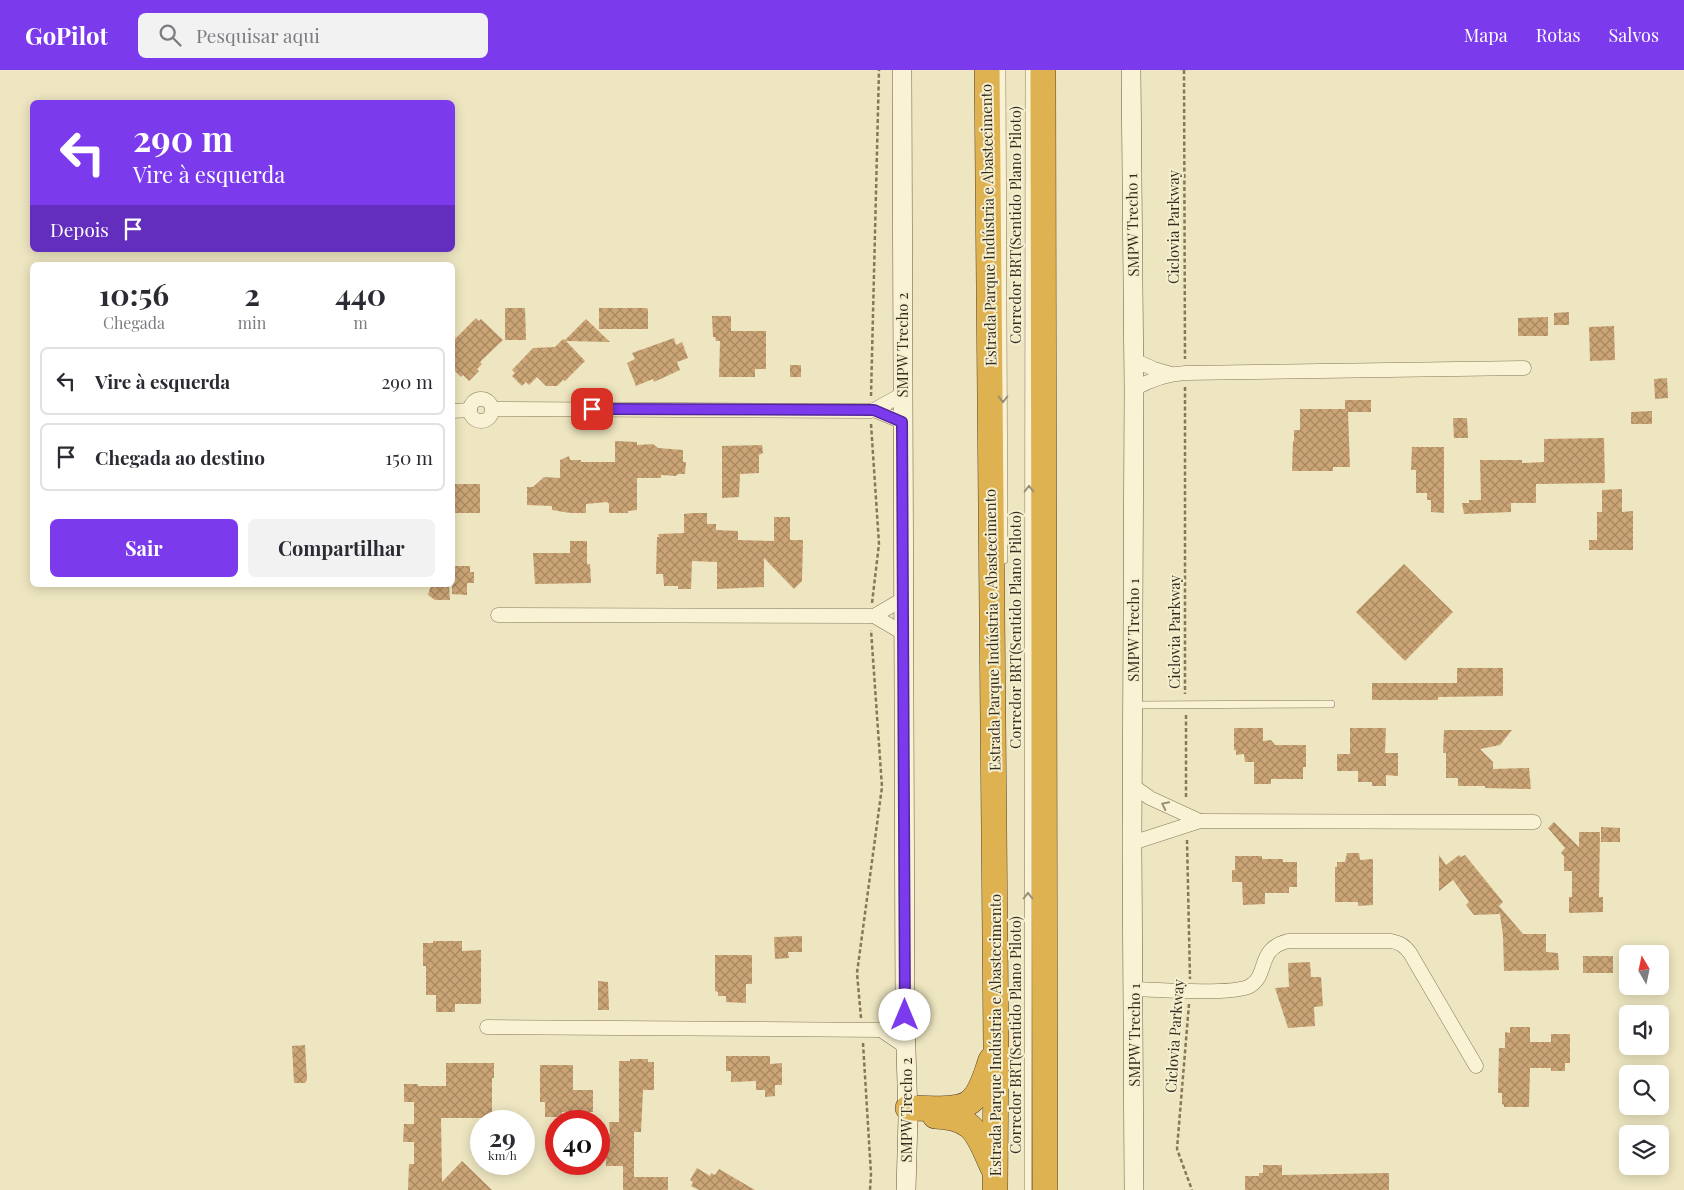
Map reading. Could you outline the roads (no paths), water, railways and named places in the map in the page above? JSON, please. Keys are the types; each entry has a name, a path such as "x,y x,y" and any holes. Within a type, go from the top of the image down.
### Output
{"highway":[{"name":"Estrada Parque Indústria e Abastecimento","path":"987,70 996,1182"},
{"path":"1043,70 1045,1190"},
{"path":"908,1113 951,1108 970,1103 981,1088 996,1046"},
{"path":"908,1113 954,1118 964,1121 974,1131 996,1182"}],"street":[{"name":"SMPW Trecho 2","path":"902,70 905,1015 908,1113 906,1190"},
{"name":"SMPW Trecho 1","path":"1131,70 1134,360 1132,786 1134,1190"},
{"path":"1134,360 1154,369 1178,374 1524,368"},
{"path":"1134,389 1146,382 1178,374"},
{"path":"874,410 902,394"},
{"path":"455,411 470,410 471,405 478,398 488,400 492,404 493,409 874,410 902,422"},
{"path":"874,616 903,598"},
{"path":"498,615 874,616 903,633"},
{"path":"1132,786 1191,820"},
{"path":"1132,843 1191,820 1534,822"},
{"path":"1134,989 1227,990 1248,987 1256,980 1266,956 1272,948 1279,944 1298,941 1391,941 1404,946 1410,953 1476,1066"},
{"path":"487,1027 881,1030 905,1015"},
{"path":"881,1030 906,1047"}],"lane":[{"path":"1002,70 1004,563"},
{"name":"Corredor BRT(Sentido Plano Piloto)","path":"1028,1190 1029,70"},
{"path":"1133,704 1331,704"}]}
